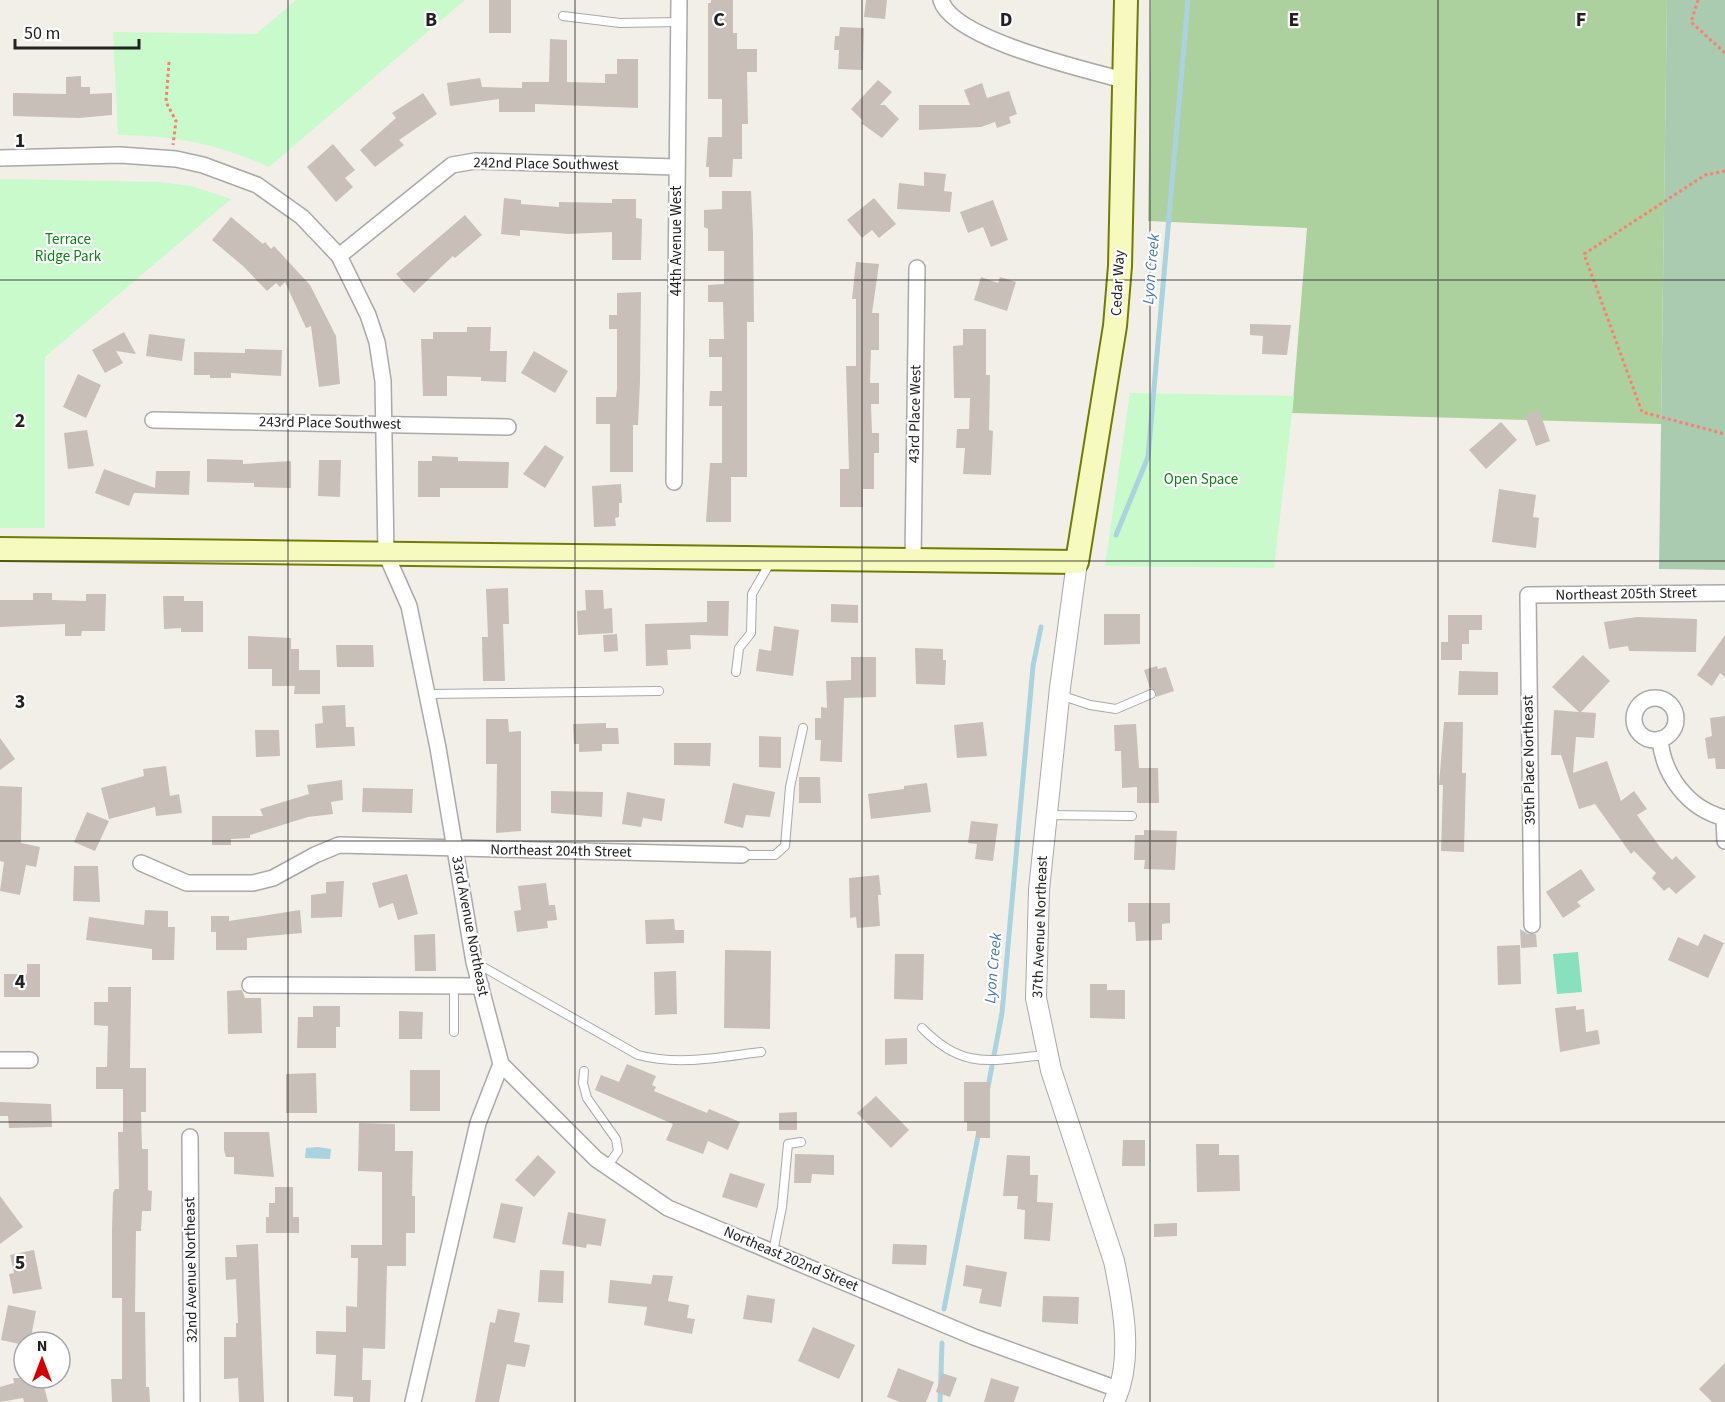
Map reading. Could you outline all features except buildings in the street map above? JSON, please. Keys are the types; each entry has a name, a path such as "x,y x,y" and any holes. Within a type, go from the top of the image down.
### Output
{"main road":[{"name":"Cedar Way","path":"1077,562 1115,326 1120,266 1126,0"},
{"path":"0,549 1077,562"}],"street":[{"name":"44th Avenue West","path":"675,482 679,0"},
{"path":"941,0 944,11 975,33 1123,80"},
{"path":"0,158 120,155 171,159 203,165 257,185 302,217 339,255 368,315 377,342 382,381 387,554"},
{"name":"242nd Place Southwest","path":"339,255 452,165 475,161 676,167"},
{"name":"43rd Place West","path":"913,560 918,268"},
{"name":"243rd Place Southwest","path":"153,420 508,427"},
{"name":"33rd Avenue Northeast","path":"387,554 409,606 428,694 474,962 501,1064"},
{"name":"37th Avenue Northeast","path":"1077,562 1059,695 1039,890 1036,998 1047,1055 1114,1262 1124,1325 1122,1398"},
{"name":"Northeast 205th Street","path":"1528,596 1725,593"},
{"name":"39th Place Northeast","path":"1528,596 1532,925"},
{"path":"1660,739 1661,755 1672,781 1694,802 1725,818 1725,841"},
{"name":"Northeast 204th Street","path":"141,863 187,883 253,883 273,878 339,845 742,855"},
{"path":"250,985 481,986"},
{"path":"0,1059 30,1060"},
{"path":"413,1402 478,1123 501,1064"},
{"name":"Northeast 202nd Street","path":"501,1064 596,1160 669,1208 1122,1398"},
{"name":"32nd Avenue Northeast","path":"190,1137 192,1402"}],"lane":[{"path":"563,16 620,23 679,22"},
{"path":"736,672 740,648 751,633 752,594 772,559"},
{"path":"428,694 659,691"},
{"path":"1059,695 1090,705 1116,709 1151,694"},
{"path":"742,855 775,855 785,846 789,787 803,728"},
{"path":"1047,815 1132,816"},
{"path":"474,962 638,1055 658,1061 685,1061 761,1052"},
{"path":"454,986 454,1032"},
{"path":"922,1028 940,1047 961,1057 980,1060 1047,1055"},
{"path":"584,1071 583,1083 587,1098 616,1139 618,1150 607,1167"},
{"path":"773,1252 782,1207 788,1144 801,1142"}],"path":[{"path":"1698,0 1691,22 1725,53"},
{"path":"169,62 166,102 176,121 171,159"},
{"path":"1725,171 1705,175 1584,254 1642,412 1725,434"}],"green space":[{"path":"296,0 465,0 269,167 231,152 195,142 118,135 113,32 256,34"},
{"path":"1151,0 1667,0 1661,424 1292,413 1307,228 1148,221"},
{"path":"1667,0 1725,0 1725,570 1659,569"},
{"name":"Terrace Ridge Park","path":"0,179 159,182 191,186 231,199 45,357 45,528 0,528"},
{"name":"Open Space","path":"1130,393 1294,396 1274,568 1105,566"},
{"path":"1578,952 1582,992 1557,994 1553,954"}],"water":[{"path":"306,1148 331,1149 330,1159 305,1158"}],"waterway":[{"name":"Lyon Creek","path":"1116,535 1148,457 1188,0"},
{"name":"Lyon Creek","path":"988,1087 1002,1013 1033,666 1041,627"},
{"name":"Lyon Creek","path":"944,1309 979,1131"},
{"name":"Lyon Creek","path":"940,1402 942,1343"}]}
